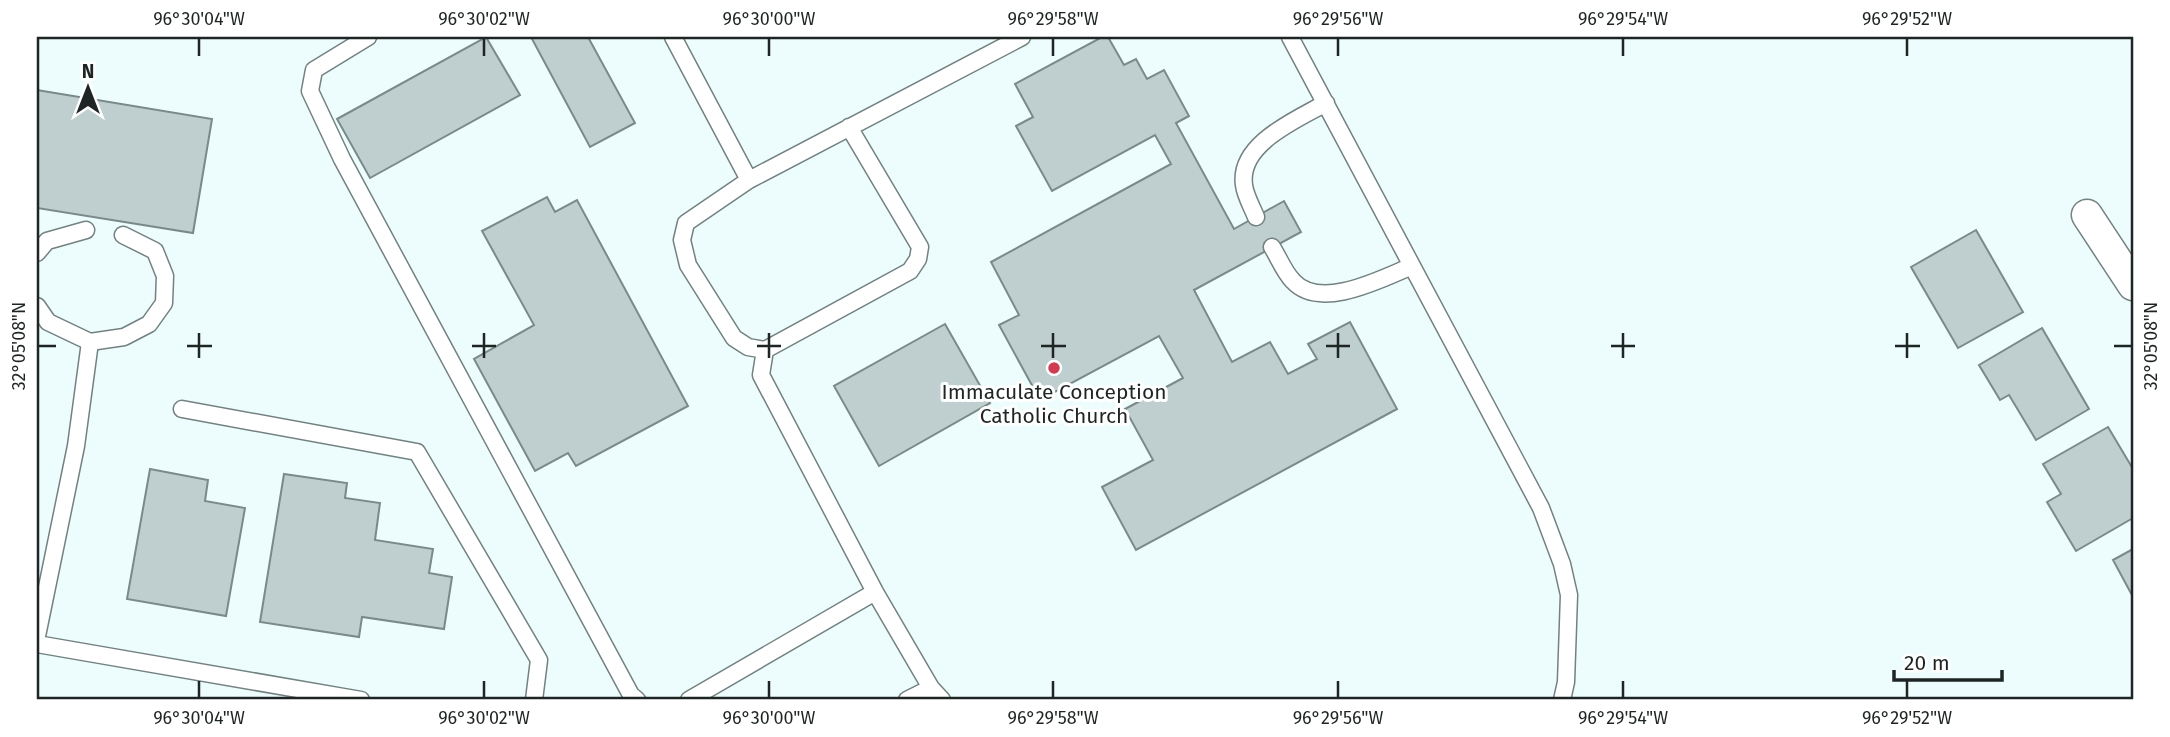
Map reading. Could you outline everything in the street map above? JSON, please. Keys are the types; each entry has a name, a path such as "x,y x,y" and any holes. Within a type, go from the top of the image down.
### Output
{"street":[{"path":"2087,215 2133,285"}],"lane":[{"path":"368,37 314,70 310,91 342,159 631,695 637,700"},
{"path":"673,37 749,180"},
{"path":"849,127 920,247 918,259 910,271 765,349 748,347 734,338 688,265 682,240 686,223 749,180 849,127 1022,37"},
{"path":"1290,37 1541,508 1562,564 1569,595 1566,682 1562,700"},
{"path":"1256,216 1244,185 1246,162 1269,136 1326,103"},
{"path":"37,253 47,241 86,230"},
{"path":"37,306 48,323 90,342 124,338 149,324 164,303 165,275 155,251 123,235"},
{"path":"1272,247 1293,282 1320,295 1354,289 1412,267"},
{"path":"37,636 76,446 90,342"},
{"path":"765,349 761,375 875,592 936,694 907,700"},
{"path":"182,409 417,452 539,660 534,700"},
{"path":"689,700 875,592"},
{"path":"37,644 361,700"}],"building":[{"path":"486,37 520,95 370,178 337,119"},
{"path":"531,37 588,37 635,123 590,147"},
{"path":"1102,37 1108,37 1124,65 1136,59 1147,79 1164,70 1189,116 1176,123 1234,229 1284,201 1301,232 1194,290 1232,362 1270,342 1288,374 1317,359 1308,344 1350,322 1397,409 1136,550 1102,487 1153,460 1125,409 1183,378 1159,336 1040,400 999,325 1019,315 991,262 1171,164 1155,135 1052,191 1016,126 1033,117 1015,84"},
{"path":"37,90 212,119 193,233 37,208"},
{"path":"547,197 555,212 577,200 688,406 576,466 568,453 535,471 474,359 534,325 482,231"},
{"path":"1976,230 2023,312 1958,348 1911,267"},
{"path":"945,324 990,403 879,466 834,386"},
{"path":"2042,328 2089,409 2036,440 2009,395 2000,400 1979,365"},
{"path":"2108,427 2133,469 2133,518 2076,551 2047,502 2061,494 2043,464"},
{"path":"150,469 208,480 205,501 245,508 226,616 127,599"},
{"path":"284,474 347,483 345,498 380,503 375,540 433,549 429,573 452,577 444,629 362,617 359,637 260,622"},
{"path":"2133,549 2133,597 2113,560"}],"place":[{"name":"Immaculate Conception Catholic Church","path":"1054,368"}]}
